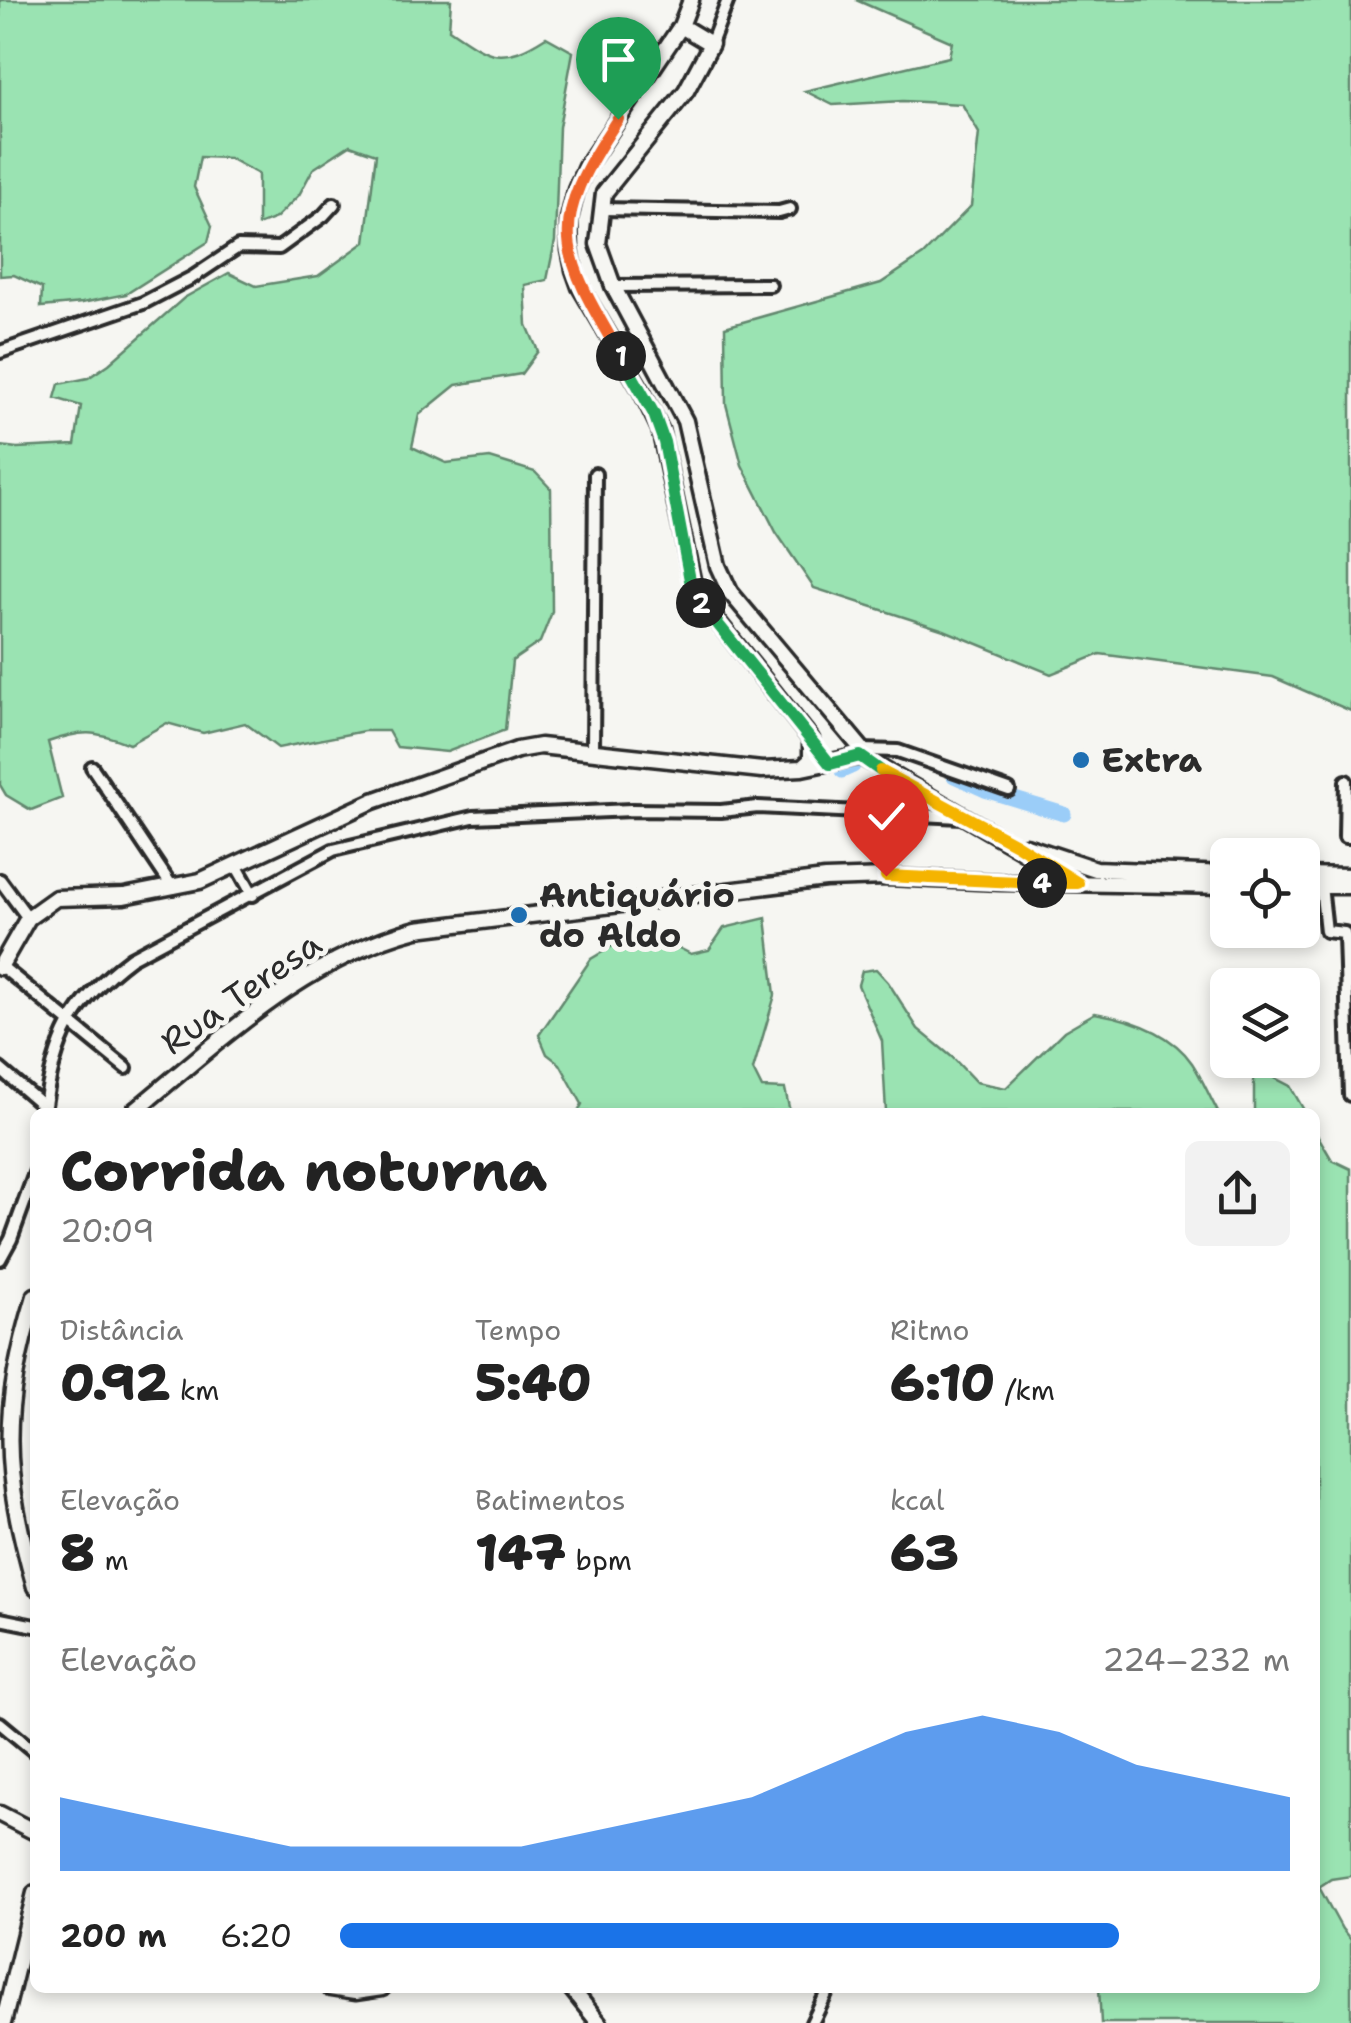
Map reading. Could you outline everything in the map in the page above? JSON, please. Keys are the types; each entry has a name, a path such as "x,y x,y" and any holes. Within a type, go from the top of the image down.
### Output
{"main road":[{"path":"691,0 682,26 586,167 569,219 570,250 580,287 654,414 664,442 694,593 830,764"},
{"path":"682,26 712,44 686,91 604,192 598,244 613,286 677,401 693,447 718,566 730,592 860,752 962,817 1095,876"},
{"path":"802,768 811,760 811,739"},
{"path":"4,969 5,945 28,918 56,898 124,896 200,881 374,801 517,750 540,746 593,750 762,770 830,764 860,752"},
{"path":"1016,844 1078,883"},
{"name":"Rua Teresa","path":"138,1108 266,1003 380,938 417,929 825,878 886,876 1078,883 1095,876 1210,874"},
{"name":"Rua Teresa","path":"1095,876 1210,885"},
{"path":"1320,876 1351,876"},
{"path":"1321,886 1351,886"},
{"path":"30,1310 9,1367 1,1414 1,1446 8,1489 30,1556"},
{"path":"0,1814 30,1829"},
{"path":"3,2023 30,1913"},
{"path":"574,1993 599,2023"}],"street":[{"path":"712,44 728,0"},
{"path":"0,352 143,304 193,278 238,247 279,248 324,216 334,204"},
{"path":"601,209 790,209"},
{"path":"613,286 770,285"},
{"path":"654,414 677,401"},
{"path":"593,750 595,474"},
{"path":"860,752 918,757 1009,790"},
{"path":"92,767 173,888"},
{"path":"1346,782 1345,837 1351,837"},
{"path":"42,1108 58,1042 97,988 131,958 333,850 473,817 758,807 962,817"},
{"path":"236,864 253,895"},
{"path":"0,880 28,918"},
{"path":"1321,886 1326,931 1345,936 1350,1095"},
{"path":"4,969 126,1068"},
{"path":"0,1070 42,1108"},
{"path":"0,1260 12,1240 30,1187"},
{"path":"0,1619 30,1625"},
{"path":"0,1723 30,1748"},
{"path":"812,2023 827,1993"}],"green space":[{"path":"0,0 451,0 449,29 486,51 506,55 546,37 573,52 559,127 555,241 547,280 525,285 527,325 538,351 521,374 456,385 419,415 412,447 446,463 490,458 535,472 551,489 552,612 540,642 512,661 505,730 447,752 397,747 388,731 364,731 278,748 245,723 203,733 167,723 129,744 97,734 70,735 48,742 62,798 31,810 6,795 0,785 0,446 75,445 81,406 55,398 59,384 88,378 109,364 184,298 229,273 256,286 318,276 365,242 376,154 350,145 313,169 299,195 276,218 258,225 258,174 229,158 200,157 194,187 212,226 208,242 126,294 41,307 42,288 14,275 0,276"},
{"path":"856,0 1351,0 1351,711 1273,677 1100,654 1051,674 944,630 814,588 776,532 742,465 726,404 725,327 881,283 923,255 971,206 979,133 962,104 903,101 833,105 805,91 949,57 952,42"},
{"path":"766,918 775,995 753,1070 762,1088 785,1089 789,1108 580,1108 582,1104 560,1064 547,1054 539,1035 591,959 621,941 659,938 691,954 709,950 724,928"},
{"path":"876,969 918,1029 976,1082 1006,1088 1064,1031 1095,1013 1136,1023 1173,1043 1192,1063 1216,1108 886,1108 882,1041 858,985 862,971"},
{"path":"1254,1078 1275,1078 1290,1086 1303,1108 1254,1108"},
{"path":"1320,1140 1332,1160 1351,1169 1351,1876 1331,1879 1320,1886"},
{"path":"1320,1889 1351,1940 1351,2023 1101,2023 1099,1993 1320,1993"}],"waterway":[{"path":"842,771 853,766"},
{"path":"954,776 985,790 1064,814"}],"place":[{"name":"Extra","path":"1081,760"},
{"name":"Antiquário do Aldo","path":"519,915"}],"route":[{"path":"618,119 586,167 576,190 569,219 570,250 580,287 642,390 660,429 694,593 830,764 860,756 1078,883 886,876"}]}
